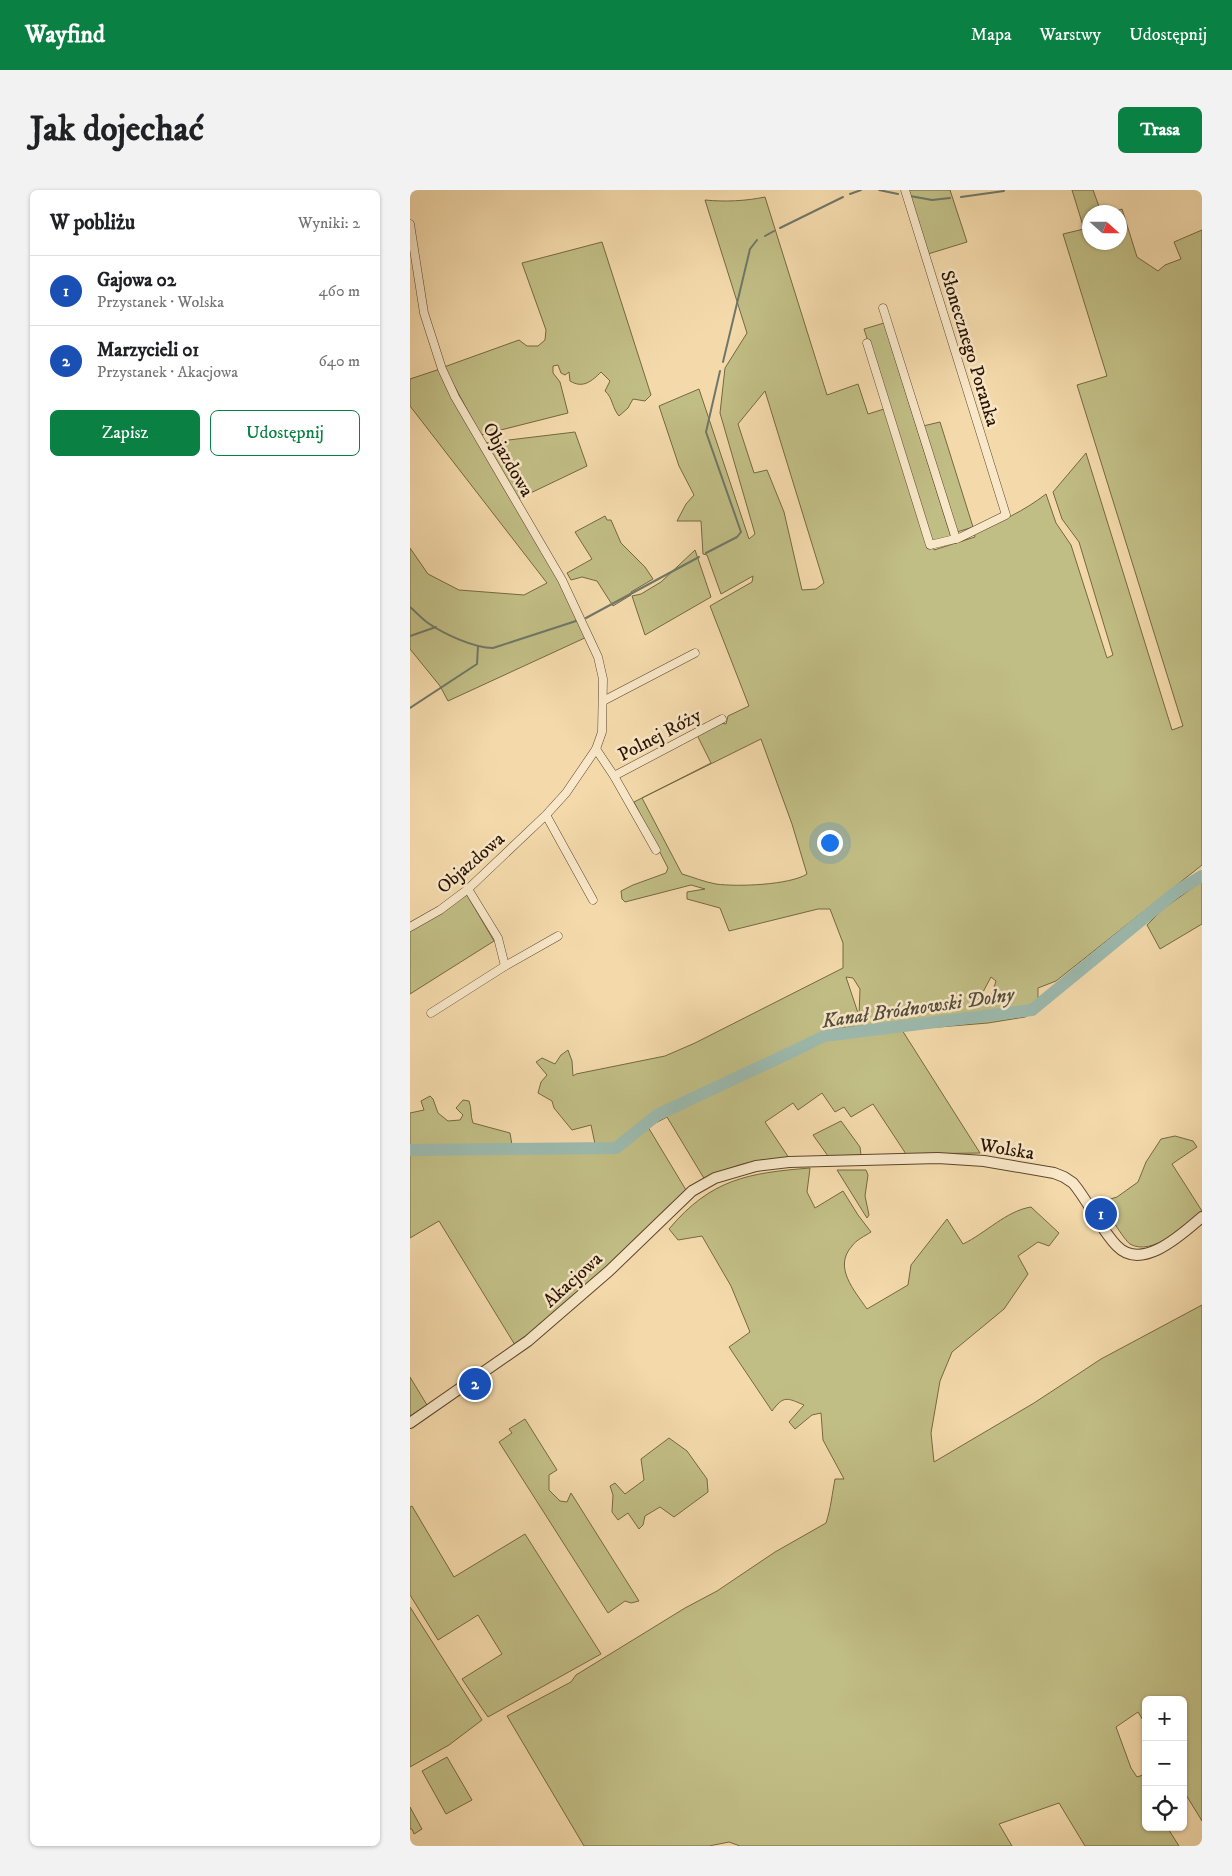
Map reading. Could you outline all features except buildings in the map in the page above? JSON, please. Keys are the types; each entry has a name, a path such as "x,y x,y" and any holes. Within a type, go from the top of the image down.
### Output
{"street":[{"name":"Słonecznego Poranka","path":"905,190 1006,515 956,539"},
{"name":"Objazdowa","path":"410,224 424,313 442,369 465,414 562,580 598,657 603,701 602,732 596,749 566,793 546,815 468,889 440,910 410,927"},
{"path":"867,343 930,545 956,539 883,308"},
{"path":"603,701 695,653"},
{"name":"Polnej Róży","path":"596,749 614,776 722,719"},
{"path":"614,776 656,850"},
{"path":"546,815 593,900"},
{"path":"468,889 498,938 505,966"},
{"path":"431,1013 505,966 558,936"},
{"name":"Wolska","path":"756,1166 789,1162 961,1158 1054,1173 1064,1176 1073,1183 1116,1245 1129,1254 1140,1255 1150,1253 1165,1245 1202,1217"},
{"name":"Akacjowa","path":"410,1423 544,1328 609,1271 692,1192 715,1178 756,1166"}],"shaded area":[{"path":"908,190 950,190 967,242 928,254"},
{"path":"1072,190 1093,190 1098,205 1082,205 1082,222"},
{"path":"765,197 827,395 858,384 868,414 884,409 934,550 975,537 974,533 1012,516 1046,494 1056,523 1071,545 1107,658 1113,655 1079,542 1062,519 1053,492 1086,453 1172,730 1183,726 1077,385 1107,376 1063,234 1082,229 1082,250 1127,250 1127,225 1137,257 1158,271 1165,265 1181,259 1174,242 1202,230 1202,865 1056,981 1038,988 1038,999 1041,1008 1025,1017 988,1023 902,1030 980,1153 906,1154 873,1104 851,1117 844,1107 835,1112 822,1093 798,1110 793,1103 765,1122 789,1158 746,1163 705,1180 667,1117 648,1127 686,1190 591,1281 515,1345 439,1221 410,1238 410,1113 424,1110 421,1101 430,1096 438,1113 448,1121 460,1120 463,1115 456,1108 463,1100 469,1101 473,1123 510,1133 512,1145 595,1144 591,1125 572,1130 554,1108 552,1101 538,1093 541,1082 547,1075 536,1062 542,1058 555,1064 561,1055 568,1050 572,1061 573,1076 665,1056 695,1043 843,968 843,943 830,909 818,909 729,931 720,908 687,899 687,892 705,889 691,885 625,902 622,899 621,891 666,873 668,868 634,802 711,763 697,735 721,723 726,724 728,716 749,706 710,606 752,582 753,576 721,594 707,555 703,554 701,521 677,521 686,504 694,495 679,466 659,406 699,389 749,539 755,534 720,413 725,368 747,333 705,200 735,201","holes":["765,391 824,583 816,589 802,590 784,512 767,470 754,473 738,424","761,739 792,824 807,874 789,881 737,885 712,883 682,874 642,798","846,977 853,978 860,989 859,1016","991,977 996,981 992,994 973,1001 983,992","898,1023 902,1030 831,1038 829,1029"]},
{"path":"602,242 651,395 645,401 633,399 628,408 619,416 605,391 610,381 601,372 591,381 579,384 570,381 569,372 565,375 561,373 558,365 553,366 553,373 560,382 568,413 481,435 444,367 519,340 527,346 538,346 545,340 546,330 522,263"},
{"path":"884,323 951,537 932,543 864,329"},
{"path":"440,369 557,576 577,617 576,620 589,636 448,701 440,686 410,649 410,548 428,574 459,590 524,595 547,583 410,406 410,379"},
{"path":"940,422 973,527 957,532 923,426"},
{"path":"575,432 587,466 518,499 484,443"},
{"path":"605,516 607,520 611,520 621,543 645,567 653,579 631,592 631,595 613,606 597,581 582,577 571,580 567,573 592,559 575,532"},
{"path":"695,550 711,597 645,635 632,596 641,594 661,582"},
{"path":"1202,881 1202,924 1160,949 1147,925 1163,909"},
{"path":"467,895 494,941 410,994 410,929"},
{"path":"841,1121 860,1147 861,1155 828,1156 813,1135"},
{"path":"1175,1136 1193,1141 1197,1147 1172,1164 1202,1211 1169,1238 1148,1246 1139,1247 1130,1244 1101,1202 1117,1197 1138,1182 1146,1162 1161,1139"},
{"path":"810,1168 807,1192 815,1208 843,1191 871,1232 854,1244 844,1262 847,1278 867,1309 908,1285 911,1265 947,1219 963,1244 1013,1213 1031,1207 1059,1233 1049,1246 1038,1242 1018,1256 1028,1274 1004,1309 952,1352 940,1381 931,1433 934,1462 1034,1403 1101,1359 1202,1305 1202,1821 1187,1797 1187,1696 1142,1696 1142,1718 1138,1712 1116,1727 1131,1768 1137,1777 1142,1775 1142,1831 1170,1831 1179,1846 1085,1846 1059,1803 999,1824 1012,1846 740,1846 729,1842 709,1846 584,1846 507,1716 571,1682 576,1675 685,1608 717,1591 775,1552 826,1523 835,1479 844,1479 823,1440 821,1413 812,1415 795,1429 789,1422 804,1405 786,1399 780,1402 772,1411 729,1347 750,1332 731,1286 702,1236 678,1240 669,1229 700,1199 716,1189 749,1176"},
{"path":"837,1170 866,1170 868,1175 865,1196 869,1215 867,1218"},
{"path":"410,1377 427,1405 410,1416"},
{"path":"525,1419 557,1470 549,1475 549,1490 560,1501 567,1502 571,1493 639,1601 631,1603 625,1601 608,1613 499,1442 512,1433 509,1429"},
{"path":"669,1438 687,1451 707,1479 708,1492 674,1517 660,1507 645,1516 643,1525 639,1529 628,1513 618,1520 612,1512 613,1495 610,1486 615,1483 625,1494 644,1480 641,1459"},
{"path":"412,1506 454,1577 525,1534 601,1654 488,1717 462,1679 502,1654 478,1615 438,1640 410,1595 410,1507"},
{"path":"410,1607 482,1720 449,1745 410,1767"},
{"path":"447,1757 472,1800 446,1814 422,1771"},
{"path":"410,1807 422,1829 414,1834 412,1829 410,1829"}],"waterway":[{"path":"850,194 861,190"},
{"path":"879,190 898,194"},
{"path":"961,197 1004,191"},
{"path":"910,196 932,200 950,198"},
{"path":"780,228 843,197"},
{"path":"765,236 774,231"},
{"path":"723,362 750,249 757,240"},
{"path":"706,553 737,537 741,532 706,432 720,371"},
{"path":"586,618 699,557"},
{"path":"410,607 425,621 442,632 477,646 493,648 576,621"},
{"path":"410,636 436,627"},
{"path":"410,708 477,664 478,646"},
{"name":"Kanał Bródnowski Dolny","path":"410,1150 616,1148 657,1115 824,1036 1032,1010 1177,891 1202,876"}],"place":[{"name":"Gajowa 02","path":"1101,1214"},
{"name":"Marzycieli 01","path":"475,1384"}]}
